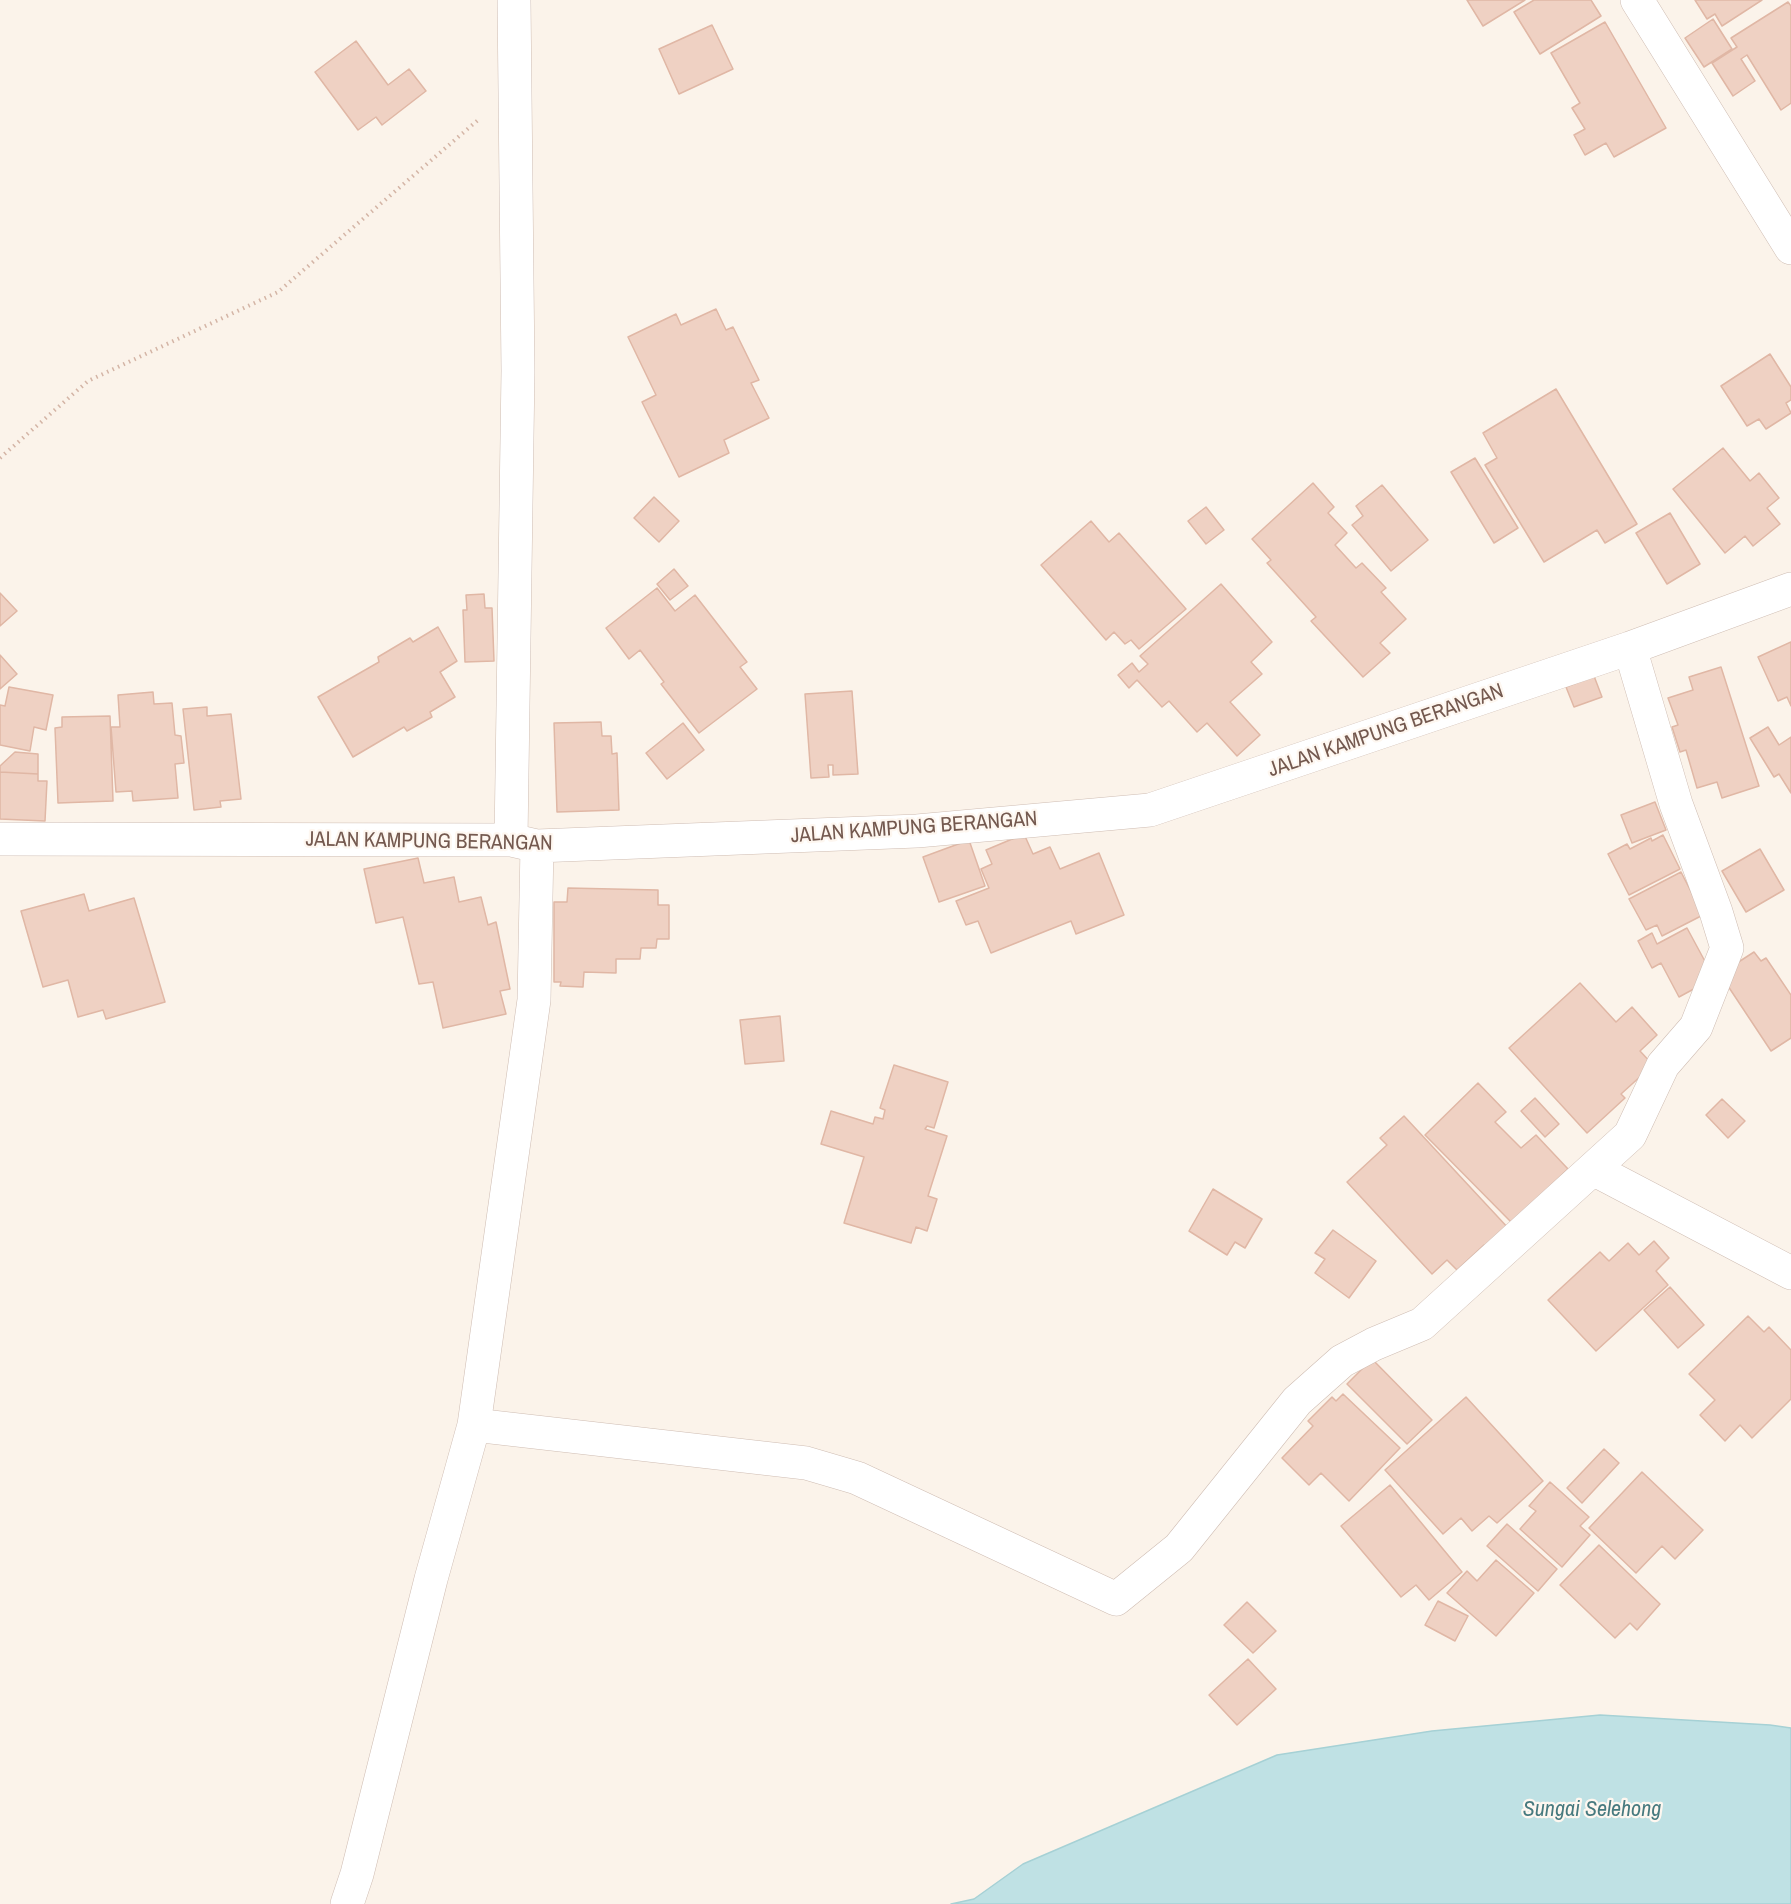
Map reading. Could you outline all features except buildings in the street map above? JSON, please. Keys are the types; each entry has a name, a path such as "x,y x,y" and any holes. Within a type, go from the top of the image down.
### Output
{"street":[{"path":"347,1904 357,1874 431,1579 474,1425 534,1000 524,843 514,0"},
{"path":"1637,0 1791,248"},
{"name":"JALAN KAMPUNG BERANGAN","path":"0,839 524,843 917,831 1150,810 1630,648 1791,589"},
{"path":"474,1425 806,1463 857,1478 1116,1599 1179,1548 1297,1401 1342,1361 1374,1344 1422,1324 1630,1135 1663,1065 1695,1027 1727,948 1676,804 1630,648"},
{"path":"1593,1170 1791,1273"}],"path":[{"path":"0,458 88,381 278,292 515,88"}],"water":[{"name":"Sungai Selehong","path":"1600,1715 1791,1728 1791,1904 951,1904 974,1899 1023,1864 1277,1755 1432,1731"}]}
